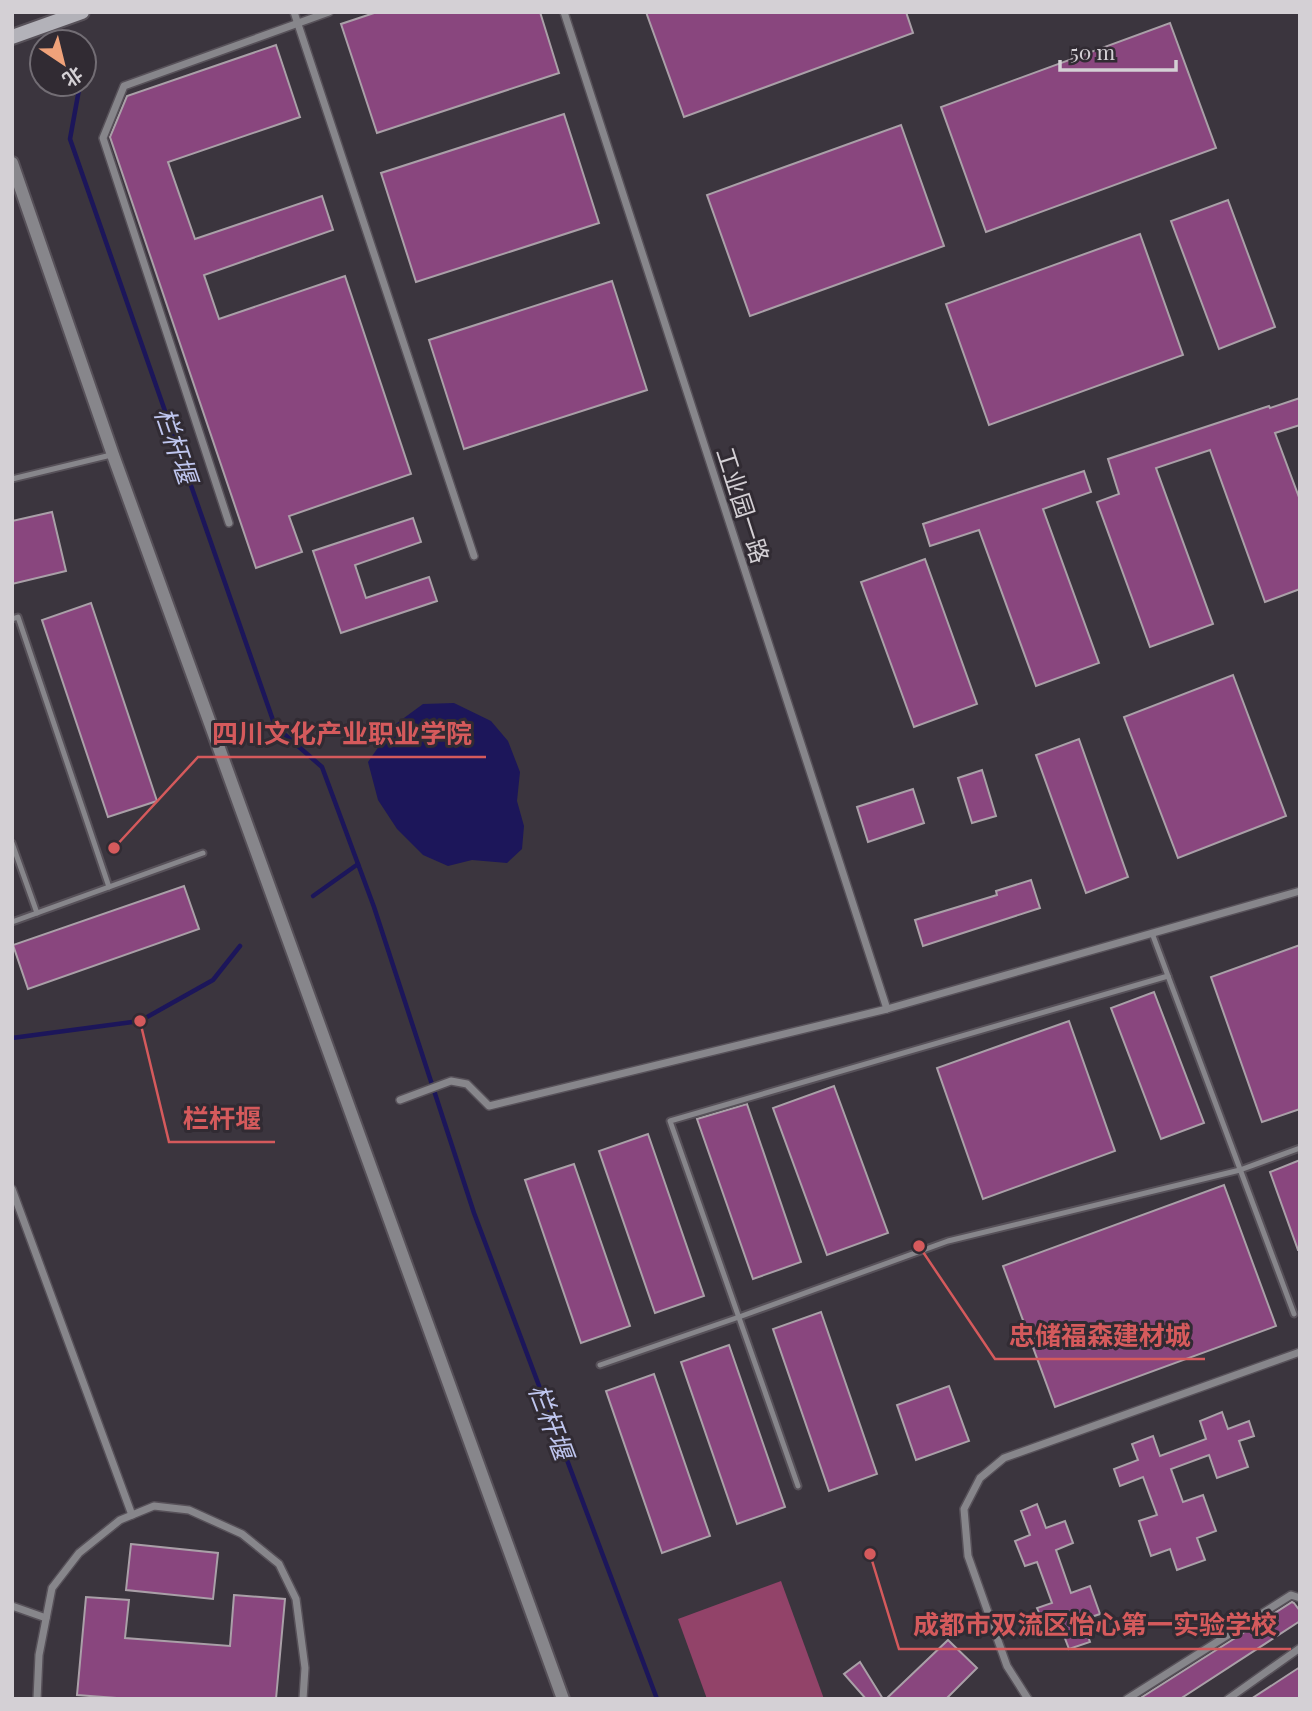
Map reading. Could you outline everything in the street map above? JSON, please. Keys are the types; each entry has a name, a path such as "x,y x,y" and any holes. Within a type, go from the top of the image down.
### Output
{"main road":[{"path":"12,37 82,12"}],"street":[{"path":"294,12 474,556"},
{"path":"229,523 103,138 124,86 329,12"},
{"name":"工业园一路","path":"564,12 887,1009"},
{"path":"12,163 113,455 563,1699"},
{"path":"400,1100 451,1081 467,1084 489,1106 887,1009 1300,891"},
{"path":"12,1189 132,1515"},
{"path":"1028,1699 1007,1667 968,1556 964,1509 980,1478 1004,1458 1300,1352"},
{"path":"37,1699 39,1655 52,1588 79,1553 120,1520 154,1506 189,1510 242,1534 279,1564 296,1599 305,1668 303,1699"},
{"path":"1127,1699 1291,1595 1300,1598"},
{"path":"12,1606 46,1618"},
{"path":"1228,1699 1300,1648"}],"lane":[{"path":"12,479 113,455"},
{"path":"12,619 18,617 109,887"},
{"path":"12,843 37,913"},
{"path":"12,922 203,853"},
{"path":"1153,933 1294,1314"},
{"path":"798,1486 670,1121 1168,976"},
{"path":"600,1365 948,1241 1240,1170 1300,1148"}],"shaded area":[{"path":"454,703 491,721 508,741 520,772 517,801 524,826 522,849 507,863 472,860 448,866 423,855 397,829 378,800 368,762 393,726 423,704"},
{"path":"781,1581 824,1699 707,1699 678,1619"}],"building":[{"path":"377,12 540,12 559,73 377,133 341,24"},
{"path":"646,12 906,12 913,33 684,117"},
{"path":"1170,23 1216,148 986,232 941,107"},
{"path":"276,45 300,117 168,162 195,239 322,196 333,230 204,275 219,319 345,276 411,474 289,516 302,552 256,568 110,137 127,96"},
{"path":"564,114 599,223 416,282 381,173"},
{"path":"901,125 944,246 750,316 707,195"},
{"path":"1228,200 1275,327 1219,349 1171,221"},
{"path":"1140,234 1183,355 989,425 946,304"},
{"path":"612,281 647,390 464,449 429,340"},
{"path":"1300,398 1300,425 1275,433 1300,500 1300,589 1265,602 1210,450 1156,468 1213,624 1150,647 1097,502 1119,494 1108,459"},
{"path":"1084,471 1091,492 1043,509 1099,663 1036,686 979,530 930,546 923,524"},
{"path":"52,512 66,571 12,584 12,521"},
{"path":"413,518 421,542 355,565 366,598 429,577 437,601 341,633 313,551"},
{"path":"925,559 977,704 914,727 861,582"},
{"path":"91,603 157,801 108,817 42,620"},
{"path":"1233,675 1286,816 1178,858 1124,717"},
{"path":"1079,739 1128,877 1086,893 1036,755"},
{"path":"982,770 996,816 972,823 958,778"},
{"path":"913,789 924,823 868,842 857,807"},
{"path":"1031,880 1040,908 923,946 915,920 997,895 996,891"},
{"path":"184,886 199,929 28,989 13,945"},
{"path":"1300,945 1300,1109 1262,1122 1211,977"},
{"path":"1154,992 1204,1123 1161,1139 1111,1008"},
{"path":"1069,1021 1115,1151 983,1199 937,1068"},
{"path":"834,1086 888,1233 827,1255 773,1108"},
{"path":"747,1104 801,1262 753,1279 697,1119"},
{"path":"648,1134 704,1296 655,1313 599,1151"},
{"path":"1300,1160 1300,1250 1298,1250 1270,1172"},
{"path":"574,1164 630,1326 581,1343 525,1180"},
{"path":"1224,1185 1276,1326 1055,1407 1003,1266"},
{"path":"821,1312 877,1474 829,1491 773,1329"},
{"path":"729,1345 785,1507 737,1524 681,1362"},
{"path":"654,1374 710,1536 662,1553 606,1391"},
{"path":"949,1386 969,1441 916,1460 897,1405"},
{"path":"1222,1412 1228,1429 1249,1421 1254,1436 1239,1441 1248,1467 1217,1478 1209,1455 1171,1469 1183,1502 1203,1495 1216,1531 1197,1538 1205,1560 1177,1570 1170,1549 1151,1556 1139,1521 1157,1515 1143,1477 1120,1486 1114,1469 1138,1460 1132,1444 1153,1436 1160,1456 1206,1439 1200,1421"},
{"path":"1037,1504 1046,1528 1065,1521 1073,1543 1056,1550 1071,1593 1090,1586 1100,1614 1082,1620 1090,1642 1069,1649 1061,1628 1047,1633 1037,1608 1052,1603 1037,1562 1025,1566 1015,1541 1030,1535 1021,1511"},
{"path":"131,1544 218,1553 213,1599 126,1590"},
{"path":"234,1595 285,1599 276,1699 130,1699 77,1695 86,1597 129,1600 125,1638 230,1646"},
{"path":"1292,1602 1300,1611 1300,1621 1180,1699 1139,1699"},
{"path":"948,1640 977,1668 946,1699 886,1699"},
{"path":"860,1662 883,1699 866,1699 844,1674"},
{"path":"1300,1667 1300,1699 1251,1699"}],"waterway":[{"name":"栏杆堰","path":"77,98 70,139 275,726 322,767 374,907 474,1213 657,1699"},
{"name":"栏杆堰","path":"313,896 358,864"},
{"name":"栏杆堰","path":"12,1038 140,1021 213,980 240,946"}],"place":[{"name":"四川文化产业职业学院","path":"114,848"},
{"name":"栏杆堰","path":"140,1021"},
{"name":"忠储福森建材城","path":"919,1246"},
{"name":"成都市双流区怡心第一实验学校","path":"870,1554"}]}
